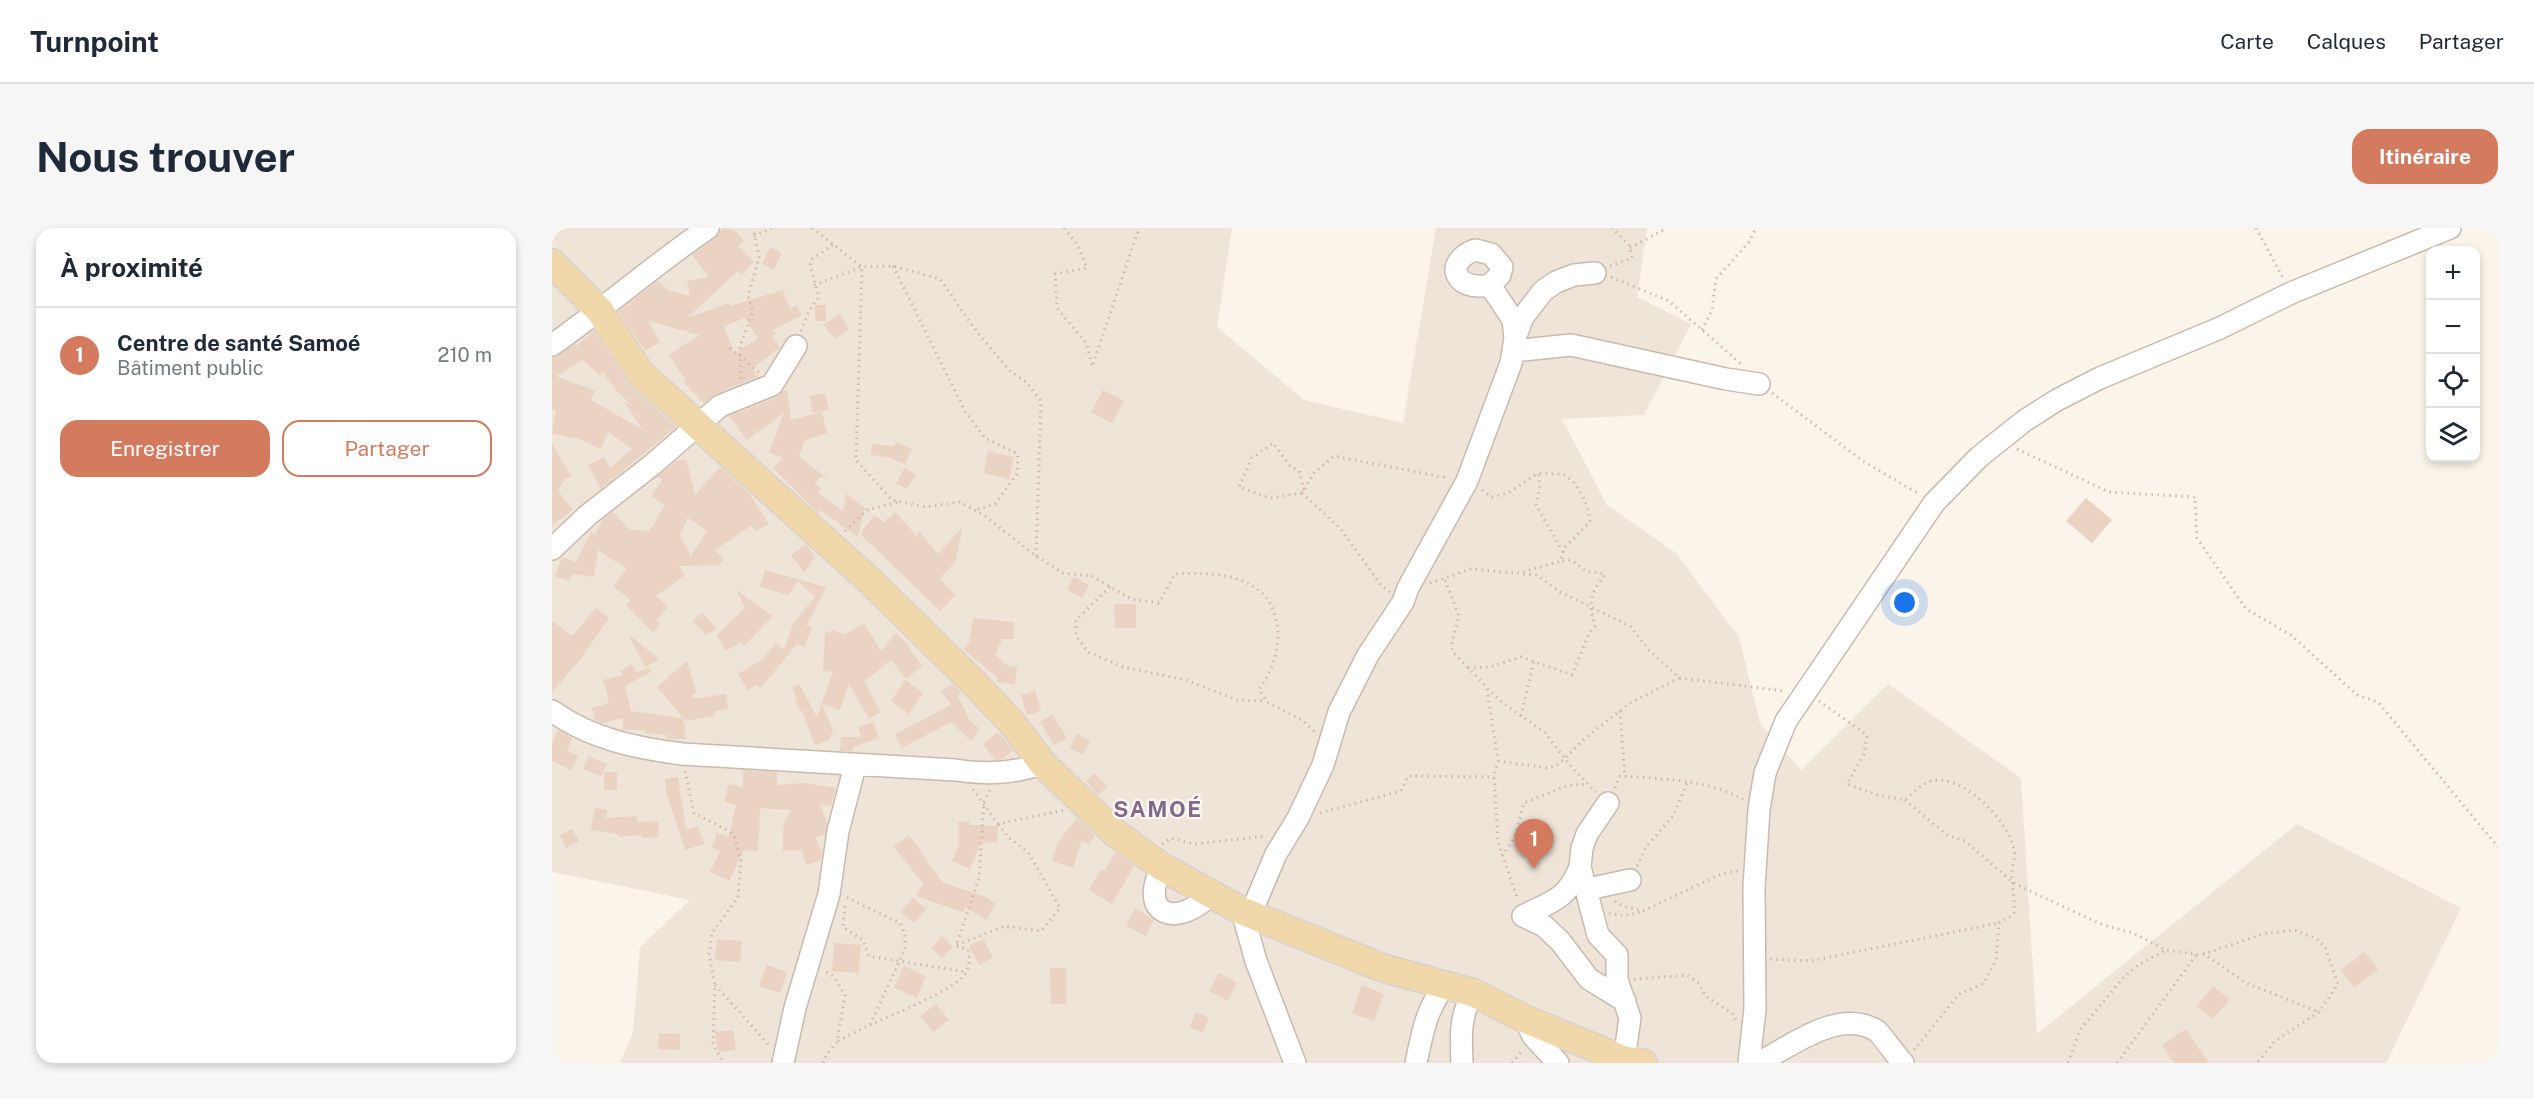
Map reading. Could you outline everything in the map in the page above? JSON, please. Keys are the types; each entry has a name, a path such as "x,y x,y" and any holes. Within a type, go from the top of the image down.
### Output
{"main road":[{"path":"552,263 600,311 640,373 696,426 721,444 795,516 831,545 974,683 1012,723 1043,764 1114,832 1154,861 1210,895 1247,912 1375,965 1474,993 1525,1019 1633,1062"}],"street":[{"path":"552,345 600,311 660,261 708,228"},
{"path":"1907,1059 1878,1032 1861,1025 1815,1030 1752,1058 1755,1009 1754,887 1758,809 1773,752 1786,721 1934,503 1979,457 2024,421 2057,400 2100,378 2220,328 2290,292 2450,228"},
{"path":"1295,1063 1256,961 1247,912 1298,819 1323,765 1339,712 1368,655 1406,595 1467,481 1483,443 1523,317 1543,291 1574,275 1595,273"},
{"path":"1490,285 1513,320 1514,345"},
{"path":"1514,345 1570,345 1759,384"},
{"path":"552,549 588,515 652,465 720,406 772,385 796,346"},
{"path":"552,711 570,724 601,737 643,749 682,754 745,760 802,760 855,766 999,773 1043,764"},
{"path":"783,1063 829,894 838,831 855,766"},
{"path":"1523,916 1550,904 1572,887 1580,867 1582,848 1587,834 1608,803"},
{"path":"1154,861 1154,901 1160,910 1171,915 1182,914 1199,906 1210,895"},
{"path":"1580,867 1600,900 1598,935 1617,955 1617,980 1630,1018 1633,1062"},
{"path":"1600,900 1630,880"},
{"path":"1523,916 1544,926 1560,941 1589,979 1625,1001"},
{"path":"1416,1063 1422,1028 1430,1005 1444,986"},
{"path":"1462,1063 1462,1020 1465,1005 1474,993"},
{"path":"1525,1019 1533,1036 1558,1063"}],"path":[{"path":"743,396 740,346 753,312 748,296 759,257 753,228"},
{"path":"754,236 772,228"},
{"path":"813,228 862,267"},
{"path":"1064,228 1077,244 1087,268 1055,274 1057,308 1087,344 1092,366 1139,228"},
{"path":"1595,273 1632,258 1630,248 1612,228"},
{"path":"1630,248 1667,228"},
{"path":"1702,330 1712,310 1716,279 1749,242 1756,228"},
{"path":"2256,228 2290,292"},
{"path":"796,346 809,311 819,297 810,265 812,258 834,244"},
{"path":"814,285 862,267 893,266 940,279 977,332 1009,370 1026,382 1041,401 1036,556"},
{"path":"893,266 965,411 985,438 1018,454 1017,474 994,504 974,510"},
{"path":"862,267 855,460 892,500 926,507 960,502 1064,573 1092,576 1131,599 1159,603 1175,574 1211,572 1252,586 1269,598 1277,618 1278,641 1270,674 1259,689 1266,701"},
{"path":"730,348 741,355 772,385"},
{"path":"1999,441 2109,492 2195,497 2197,538 2246,609 2291,635 2357,695 2378,702 2498,848"},
{"path":"1561,561 1565,547 1590,522 1590,511 1574,485 1564,475 1538,473 1508,493 1492,497 1467,481 1334,456 1314,473 1303,491 1270,498 1239,487 1252,458 1273,443 1290,466 1299,471 1303,491 1340,528 1381,585 1406,595 1471,569 1537,575 1560,592 1630,627 1648,649 1679,678"},
{"path":"1538,473 1540,486 1536,505 1563,552"},
{"path":"831,545 867,510 900,502"},
{"path":"1468,668 1490,667 1521,657 1572,675 1588,633 1594,626 1589,606 1592,593 1605,574 1586,571 1571,560 1521,573"},
{"path":"1445,580 1459,616 1451,645 1487,688 1545,733 1608,803 1620,776 1688,782 1727,790 1758,809"},
{"path":"1110,587 1076,620 1076,636 1088,652 1123,667 1186,680 1237,700 1266,701 1302,720 1328,743"},
{"path":"1521,716 1534,661"},
{"path":"1498,761 1549,768 1559,764 1584,739 1630,703 1679,678 1805,692 1868,735 1864,754 1847,784 1859,790 1905,800 1947,835 1965,841 2015,884 2103,925 2133,933 2166,950 2204,953 2263,933 2281,931 2295,930 2317,939 2332,963 2338,984 2319,1012 2275,1041 2258,1063"},
{"path":"1487,688 1498,761 1494,777 1498,842 1523,916"},
{"path":"1620,711 1625,777"},
{"path":"682,754 694,813 729,831 737,844 741,861 738,897 711,933 709,955 715,985 713,1044 723,1063"},
{"path":"955,770 982,799 1009,838 1028,852 1059,908 1041,931 1005,926 956,946"},
{"path":"956,946 980,878 984,804 999,773"},
{"path":"1298,819 1401,791 1408,776 1494,777"},
{"path":"1754,958 1810,961 1999,923 2014,914 2015,884 2012,874 2015,851 2011,839 1993,810 1968,790 1946,782 1932,781 1919,787 1905,800"},
{"path":"1600,900 1630,880 1646,847 1673,816 1688,782"},
{"path":"1502,856 1515,837 1524,803 1566,786 1588,783"},
{"path":"998,824 1087,806"},
{"path":"1154,861 1171,838 1193,844 1270,836 1287,837"},
{"path":"831,872 846,897 900,923 905,935 905,949 870,1025"},
{"path":"1600,900 1624,916 1643,911 1721,874"},
{"path":"846,897 843,927 863,940 869,956 898,963 966,972"},
{"path":"1600,900 1643,911"},
{"path":"1598,935 1600,900"},
{"path":"1907,1059 1959,994 1983,984 1996,960 1999,923"},
{"path":"823,1063 826,1055 838,1041 954,985 966,972 970,957 968,950 956,946"},
{"path":"2068,1063 2080,1030 2123,978 2138,965 2166,950"},
{"path":"2204,953 2246,983 2319,1012"},
{"path":"2117,1063 2197,954"},
{"path":"808,965 833,976 845,994 838,1041"},
{"path":"1617,980 1687,975 1700,982 1705,996 1733,1014 1752,1058"},
{"path":"715,985 783,1063"}],"shaded area":[{"path":"552,228 1232,228 1217,327 1304,400 1403,423 1436,228 1647,228 1637,297 1691,324 1644,415 1562,419 1607,505 1676,553 1739,637 1760,723 1801,770 1888,684 2021,778 2037,1034 2297,824 2461,908 2386,1063 620,1063 633,1032 640,947 690,900 552,872"}],"building":[{"path":"723,228 735,231 744,241 738,246 754,262 741,275 738,271 687,318 729,303 730,306 783,290 790,309 796,305 802,315 773,330 776,333 772,336 780,348 752,368 758,377 715,394 704,403 684,383 686,381 669,355 699,335 648,321 660,342 645,351 619,311 658,281 670,291 690,296 687,281 709,277 692,255 715,238","holes":["745,318 758,338 734,354 724,326"]},
{"path":"770,247 782,253 774,270 762,264"},
{"path":"815,305 826,305 826,321 815,321"},
{"path":"840,314 849,330 835,338 823,325"},
{"path":"594,330 627,382 676,427 601,489 588,465 604,457 610,468 632,449 608,432 601,449 579,439 552,434 556,409 552,410 552,358 576,344 577,346","holes":["583,360 600,376 602,371 631,405 624,402 643,430 591,400 595,391 556,376"]},
{"path":"1103,390 1124,401 1112,423 1091,412"},
{"path":"783,391 787,391 791,420 822,412 827,433 805,440 799,456 827,479 820,477 815,484 821,489 818,493 843,511 846,494 865,508 858,537 820,510 818,513 773,468 783,458 769,452 784,413 747,440 729,416 777,397"},
{"path":"825,393 829,410 813,413 809,396"},
{"path":"896,442 912,449 905,465 888,457 871,455 872,444 894,446"},
{"path":"552,443 571,476 565,479 558,491 573,510 552,525"},
{"path":"988,451 1014,457 1009,479 984,473"},
{"path":"686,459 695,495 720,467 749,493 769,524 755,531 752,525 715,550 724,559 718,565 679,566 685,575 656,596 668,607 656,620 661,624 653,632 626,605 631,600 613,586 627,569 598,550 594,577 572,574 569,581 555,576 562,557 576,562 591,532 595,534 603,519 613,512 629,529 649,532 665,505 651,496 662,480 657,477 676,461","holes":["688,518 707,531 691,556 680,535"]},
{"path":"905,468 916,475 906,489 896,483"},
{"path":"2086,498 2112,520 2092,543 2066,521"},
{"path":"895,512 918,537 918,530 938,554 963,526 955,562 940,579 955,595 940,611 860,534 874,515 884,522"},
{"path":"806,544 815,557 804,573 791,555"},
{"path":"765,570 826,587 807,625 812,627 804,647 797,644 760,689 758,685 748,690 738,674 763,659 776,643 784,650 794,622 815,597 798,581 789,595 760,587"},
{"path":"1074,577 1089,585 1082,598 1067,590"},
{"path":"736,590 773,616 744,646 740,642 726,651 717,635 745,608"},
{"path":"1114,604 1136,604 1136,628 1115,628"},
{"path":"596,608 609,618 580,660 552,692 552,621 572,636"},
{"path":"702,612 717,629 706,635 693,621"},
{"path":"973,618 1014,622 1014,639 1002,639 995,655 1008,666 1017,667 1015,684 996,682 997,677 963,649 969,643"},
{"path":"864,623 881,651 896,633 909,645 908,647 922,666 906,679 891,660 864,682 881,712 869,719 849,684 840,710 822,704 833,731 830,739 815,745 803,714 794,702 797,700 792,687 799,684 817,717 833,672 823,671 825,632 830,633 832,629 844,635"},
{"path":"628,634 659,659 645,667"},
{"path":"687,661 696,692 692,696 694,699 726,694 728,709 715,711 715,716 686,721 657,687"},
{"path":"632,664 636,672 649,668 651,672 625,686 631,711 683,718 686,739 666,739 665,735 646,733 646,730 623,730 623,718 602,723 595,720 592,708 609,703 603,680 623,675 620,671"},
{"path":"905,680 923,693 909,714 891,701"},
{"path":"952,684 961,693 957,695 970,721 980,729 971,741 951,722 902,748 895,734 951,705 941,691"},
{"path":"1035,691 1041,711 1027,715 1021,695"},
{"path":"1052,714 1067,738 1054,745 1040,722"},
{"path":"873,722 879,738 853,747 853,751 840,751 841,737 861,737 858,727"},
{"path":"558,730 572,738 567,751 578,756 571,770 552,761 552,745"},
{"path":"998,732 1013,750 1002,759 996,760 983,744"},
{"path":"1077,734 1090,741 1083,755 1070,748"},
{"path":"589,756 607,764 601,776 583,769"},
{"path":"743,770 777,772 777,785 805,783 836,788 831,806 820,804 827,824 825,834 816,837 822,854 821,860 806,865 802,851 783,851 783,826 791,810 760,808 758,851 744,850 729,881 710,872 720,851 712,848 717,833 729,837 736,805 724,802 729,784 743,788"},
{"path":"604,772 617,772 617,790 604,790"},
{"path":"1095,773 1107,787 1098,795 1086,781"},
{"path":"678,777 686,830 698,826 704,844 685,850 667,795 665,779"},
{"path":"595,808 607,810 606,818 637,816 637,822 659,821 659,837 642,838 641,835 619,837 618,834 591,830"},
{"path":"1077,818 1095,836 1089,845 1082,840 1073,868 1052,861 1058,842"},
{"path":"969,821 969,825 998,826 997,843 981,842 970,869 952,861 959,844 958,822"},
{"path":"572,829 579,841 566,848 560,835"},
{"path":"909,835 942,882 986,897 996,904 986,920 965,907 963,912 916,896 923,884 894,846"},
{"path":"1115,852 1134,866 1112,904 1089,890 1101,869 1105,871"},
{"path":"913,898 926,909 914,923 901,912"},
{"path":"1135,908 1154,920 1146,936 1126,926"},
{"path":"942,936 953,947 942,958 931,948"},
{"path":"717,939 742,941 740,962 715,960"},
{"path":"983,939 993,957 979,965 969,946"},
{"path":"834,943 861,945 859,973 832,971"},
{"path":"2364,952 2378,969 2354,988 2341,970"},
{"path":"767,965 787,972 780,993 759,986"},
{"path":"904,966 926,976 917,998 894,988"},
{"path":"1050,968 1066,968 1066,1004 1051,1004"},
{"path":"1219,973 1237,983 1228,1001 1209,991"},
{"path":"1362,985 1384,994 1374,1021 1352,1013"},
{"path":"2213,986 2230,999 2213,1019 2197,1006"},
{"path":"936,1004 949,1020 933,1032 920,1016"},
{"path":"1196,1012 1209,1018 1203,1033 1190,1027"},
{"path":"2186,1029 2209,1063 2174,1063 2162,1045"},
{"path":"733,1030 736,1050 718,1052 715,1032"},
{"path":"659,1033 680,1034 680,1050 658,1049"}],"place":[{"name":"Centre de santé Samoé","path":"1534,869"}],"district":[{"name":"SAMOÉ","path":"1158,809"}]}
